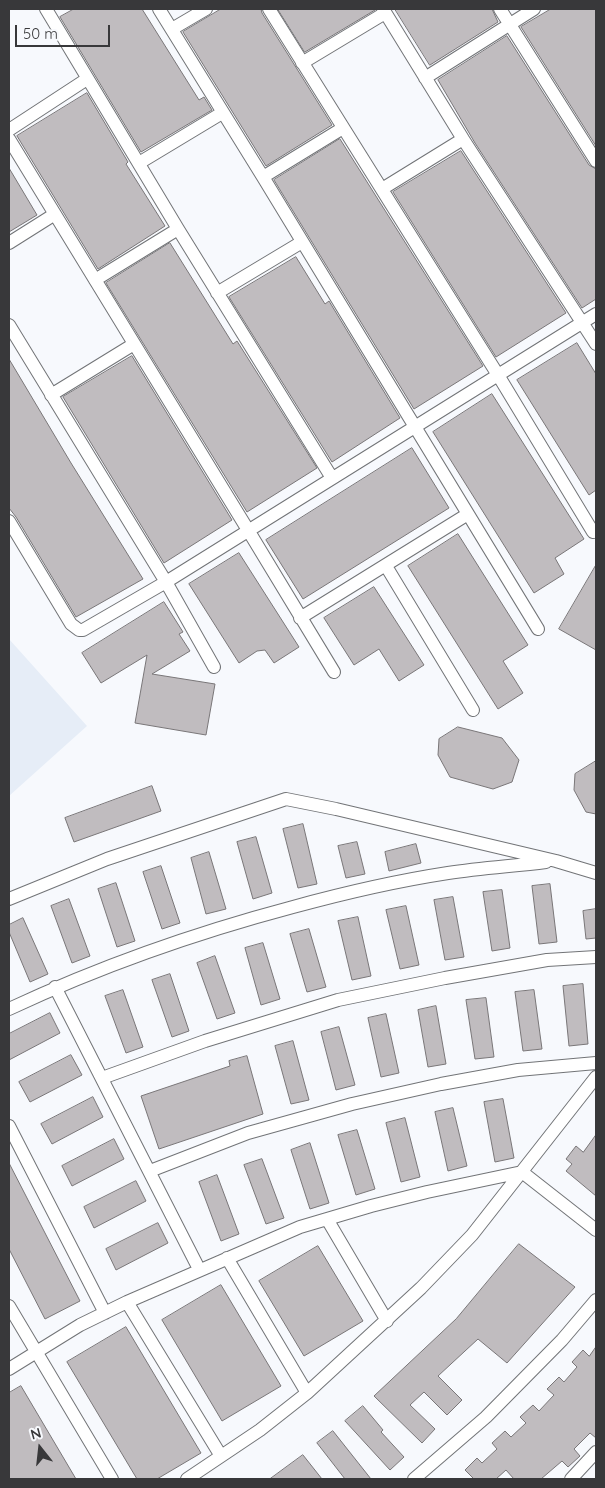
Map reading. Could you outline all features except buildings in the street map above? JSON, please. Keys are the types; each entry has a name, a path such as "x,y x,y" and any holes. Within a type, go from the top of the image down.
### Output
{"street":[{"path":"159,9 538,629"},
{"path":"172,29 206,9"},
{"path":"269,9 593,532"},
{"path":"500,9 596,161"},
{"path":"425,78 534,9"},
{"path":"51,10 87,79 332,478"},
{"path":"302,63 384,11 463,139 596,344"},
{"path":"9,130 87,79"},
{"path":"139,163 222,113"},
{"path":"263,177 344,128"},
{"path":"9,139 334,672"},
{"path":"382,189 463,139"},
{"path":"9,243 55,214"},
{"path":"95,280 178,228"},
{"path":"218,293 302,242"},
{"path":"9,521 72,624 78,630 87,628 166,582 596,314"},
{"path":"10,330 166,582 214,667"},
{"path":"51,395 134,344"},
{"path":"300,618 468,514"},
{"path":"386,566 473,710"},
{"path":"9,899 107,859 286,799 556,861 596,873"},
{"path":"9,1009 55,987 145,952 242,920 346,892 448,873 556,861"},
{"path":"102,1078 205,1041 338,1000 445,978 537,962 596,957"},
{"path":"55,987 199,1269"},
{"path":"150,1171 248,1133 352,1104 441,1084 518,1070 596,1063"},
{"path":"187,1479 260,1430 307,1393 421,1288 472,1235 596,1077"},
{"path":"9,1126 105,1313"},
{"path":"9,1369 80,1325 127,1302 199,1269 300,1227 371,1206 522,1172"},
{"path":"522,1172 596,1230"},
{"path":"327,1219 387,1320"},
{"path":"227,1258 307,1393"},
{"path":"414,1479 486,1417 562,1340 596,1300"},
{"path":"127,1302 221,1456"},
{"path":"9,1306 112,1479"},
{"path":"570,1479 596,1452"}],"shaded area":[{"path":"9,639 87,726 9,796"}]}
